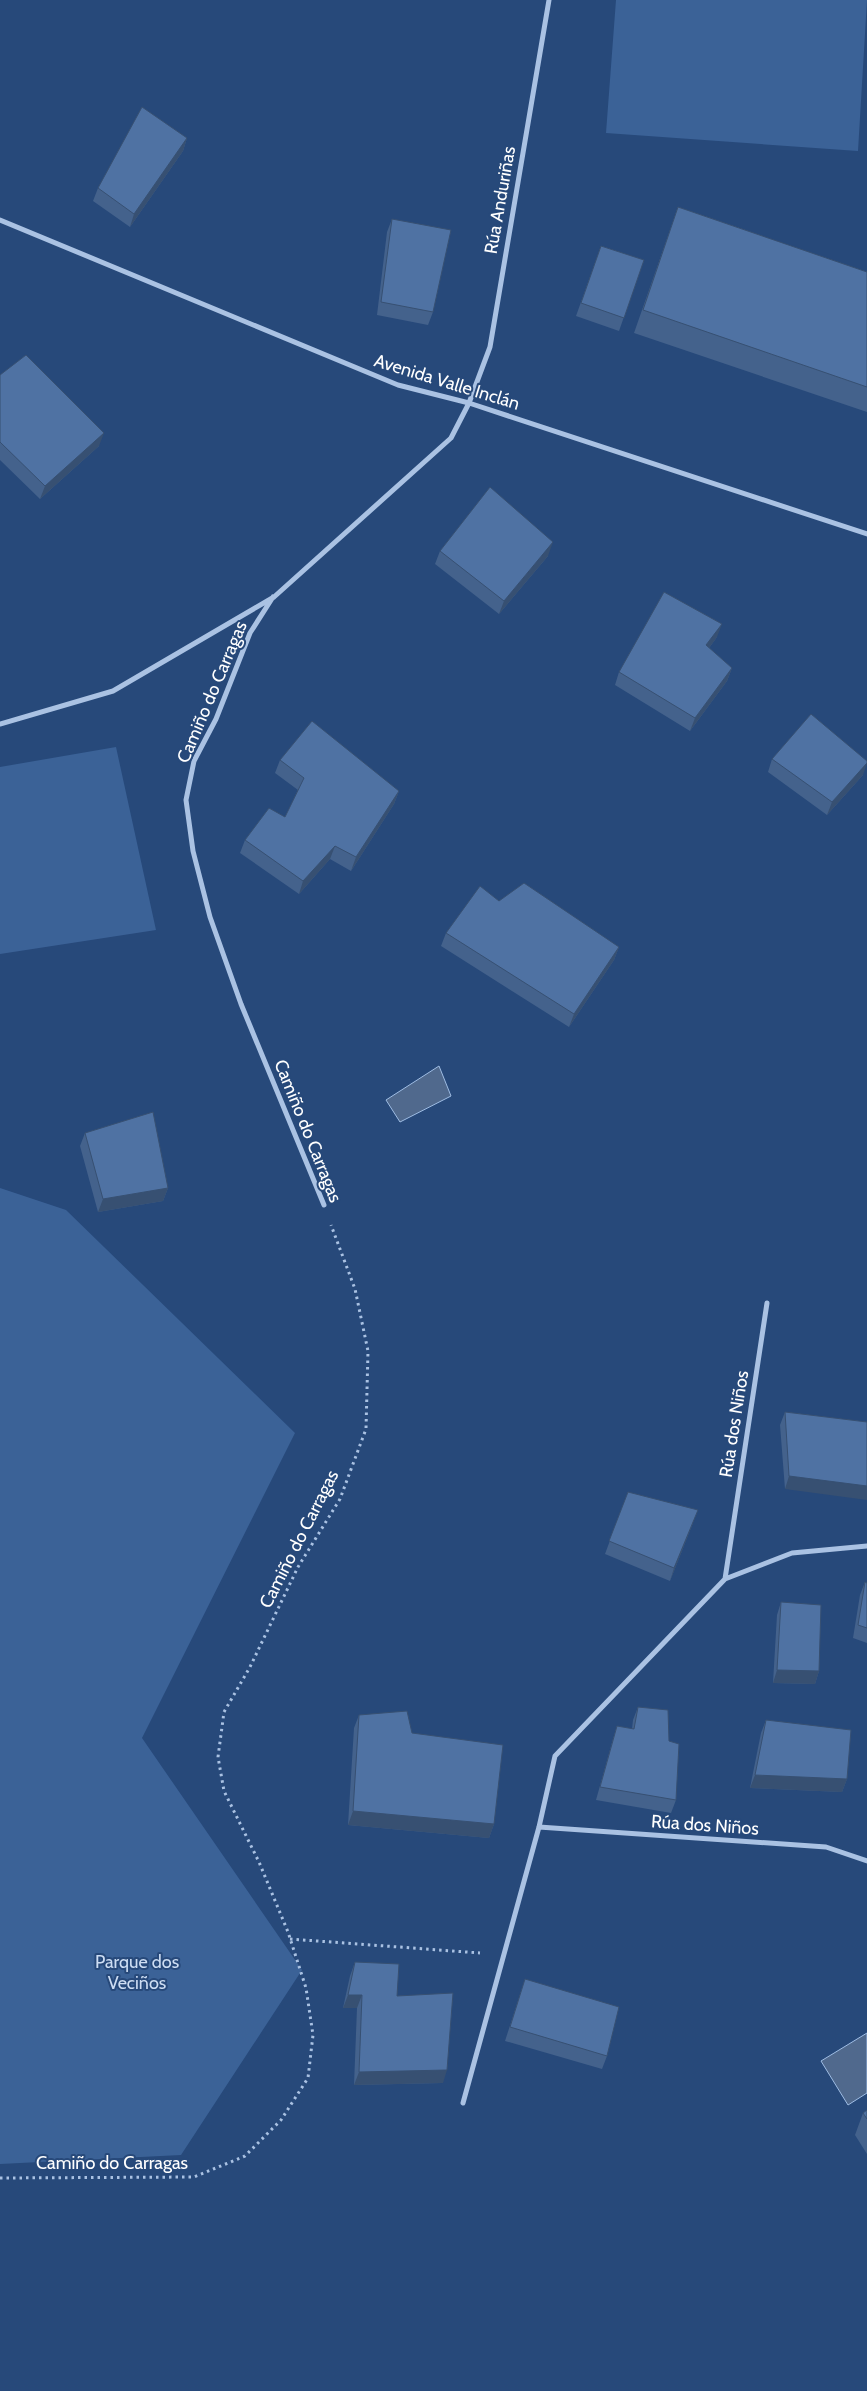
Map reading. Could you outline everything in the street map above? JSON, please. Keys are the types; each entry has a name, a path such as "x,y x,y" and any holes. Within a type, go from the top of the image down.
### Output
{"street":[{"name":"Rúa Anduriñas","path":"469,403 490,347 548,0"},
{"name":"Avenida Valle Inclán","path":"0,220 398,385 469,403 867,534"},
{"name":"Camiño do Carragas","path":"0,724 113,691 274,596 451,438 469,403"},
{"name":"Camiño do Carragas","path":"274,596 250,633 216,719 194,761 186,800 193,851 210,917 241,1004 324,1205"},
{"name":"Rúa dos Niños","path":"725,1579 767,1303"},
{"path":"463,2103 539,1827 556,1756 725,1579 792,1553 867,1546"},
{"name":"Rúa dos Niños","path":"539,1827 826,1847 867,1861"}],"path":[{"name":"Camiño do Carragas","path":"0,2178 194,2177 245,2156 281,2120 308,2078 313,2035 306,1988 290,1939 259,1862 224,1791 218,1757 224,1712 250,1667 298,1567 340,1499 366,1429 368,1351 355,1289 324,1205"},
{"path":"290,1939 503,1955"}],"green space":[{"path":"616,0 867,0 858,151 606,133"},
{"path":"116,747 156,930 0,954 0,767"},
{"name":"Parque dos Veciños","path":"0,1188 66,1210 295,1433 142,1738 302,1970 181,2155 0,2164"}],"shaded area":[{"path":"439,1066 451,1096 400,1122 386,1100"},
{"path":"867,2033 867,2093 848,2105 821,2061"}],"building":[{"path":"142,107 187,138 134,214 98,188"},
{"path":"678,207 867,272 867,387 643,310"},
{"path":"392,219 451,230 433,312 381,302"},
{"path":"601,246 644,260 624,318 581,303"},
{"path":"26,355 104,433 45,486 0,442 0,375"},
{"path":"490,487 553,542 504,601 440,551"},
{"path":"664,592 722,624 706,645 732,668 695,718 619,672"},
{"path":"811,714 867,761 832,802 772,759"},
{"path":"312,721 399,791 356,857 335,846 303,881 245,840 269,808 285,817 304,778 280,760"},
{"path":"524,883 619,947 574,1014 446,933 480,886 499,901"},
{"path":"153,1112 168,1188 103,1199 85,1133"},
{"path":"785,1412 867,1422 867,1486 789,1476"},
{"path":"628,1492 698,1510 674,1568 609,1541"},
{"path":"865,1582 867,1583 867,1628 858,1625"},
{"path":"781,1602 821,1605 819,1671 777,1670"},
{"path":"638,1707 668,1710 669,1741 679,1744 676,1800 600,1787 617,1726 634,1729"},
{"path":"407,1711 412,1733 503,1745 494,1824 353,1811 359,1715"},
{"path":"766,1720 851,1730 847,1779 755,1775"},
{"path":"355,1962 399,1964 397,1996 453,1993 447,2070 359,2072 362,1995 348,1995"},
{"path":"525,1979 619,2007 607,2056 510,2027"},
{"path":"867,2110 867,2119 863,2113"}]}
